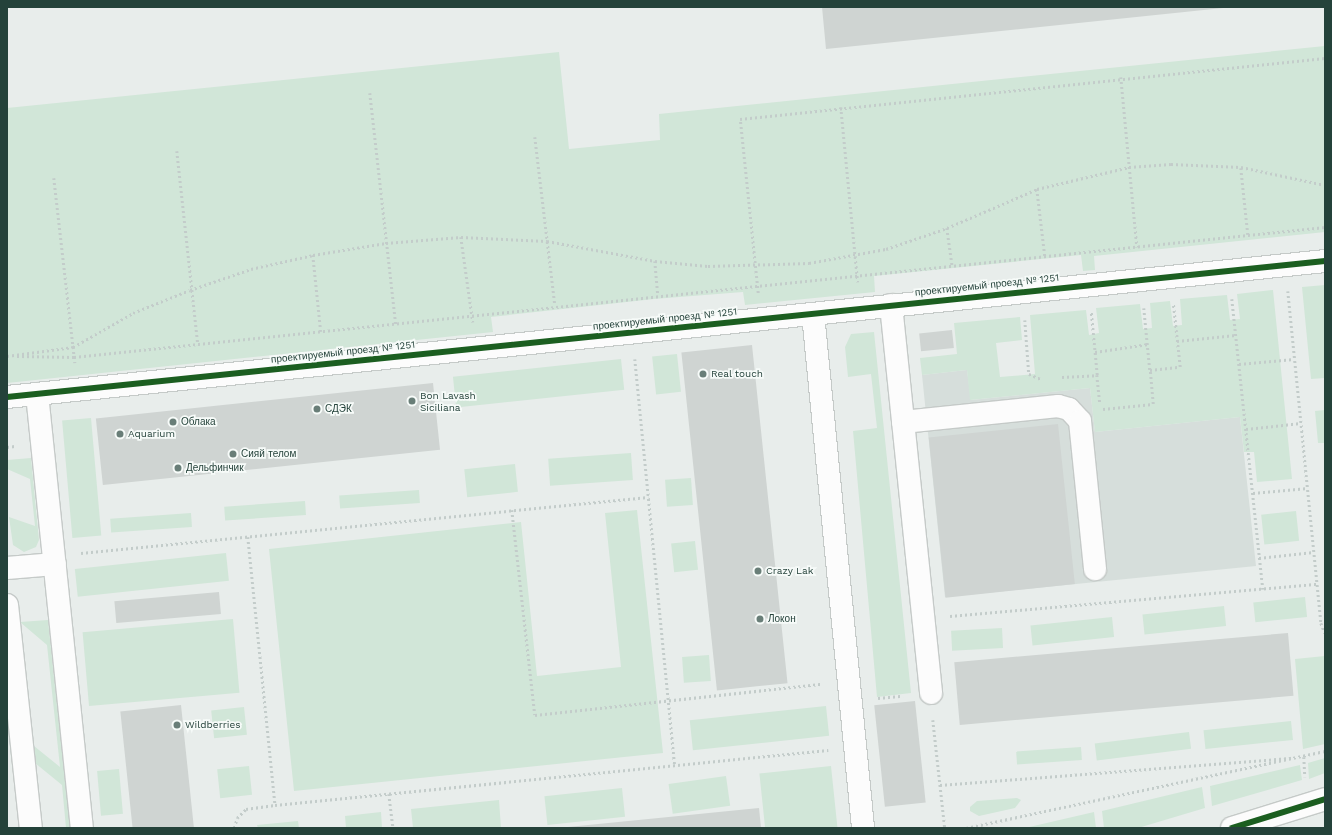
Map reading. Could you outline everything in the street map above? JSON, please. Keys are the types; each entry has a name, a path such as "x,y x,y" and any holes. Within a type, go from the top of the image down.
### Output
{"street":[{"name":"проектируемый проезд № 1251","path":"7,397 1325,261"},
{"path":"891,305 931,693"},
{"path":"813,314 863,828"},
{"path":"37,394 82,828"},
{"path":"903,422 1058,406 1069,409 1080,421 1095,569"},
{"path":"7,568 55,564"},
{"path":"7,605 31,828"},
{"path":"1232,828 1325,799"}],"path":[{"path":"758,297 756,265 740,119 1121,77 1325,58"},
{"path":"1121,77 1137,247"},
{"path":"370,93 400,356"},
{"path":"841,107 857,256 860,309"},
{"path":"535,137 555,305"},
{"path":"177,151 190,290 198,345"},
{"path":"8,356 72,347 133,313 190,290 251,270 313,254 386,243 461,237 547,241 655,261 708,266 756,265 857,256 947,228 1037,189 1129,167 1171,164 1241,167 1325,185"},
{"path":"1241,167 1248,235"},
{"path":"54,178 74,357"},
{"path":"1037,189 1045,256"},
{"path":"8,356 74,357 198,345 396,325 555,305 758,285 858,273 1137,247 1325,227"},
{"path":"947,228 952,265"},
{"path":"461,237 472,316"},
{"path":"313,254 321,332"},
{"path":"655,261 658,294"},
{"path":"1285,265 1314,552 1325,633"},
{"path":"1232,292 1263,588"},
{"path":"1150,370 1180,367 1173,298"},
{"path":"1091,310 1101,409 1153,404 1143,301"},
{"path":"1024,317 1029,374 1034,378 1047,378"},
{"path":"632,332 675,765"},
{"path":"1177,341 1236,335"},
{"path":"1095,352 1148,344"},
{"path":"1239,364 1294,359"},
{"path":"1054,378 1097,375"},
{"path":"1246,429 1301,423"},
{"path":"1253,493 1308,488"},
{"path":"79,554 648,497"},
{"path":"512,510 535,715 668,699 849,691 931,693 945,828"},
{"path":"248,537 275,805"},
{"path":"1259,558 1314,552"},
{"path":"923,619 1318,584"},
{"path":"234,828 237,818 246,810 275,805 854,747"},
{"path":"966,828 1304,757 1325,751"},
{"path":"940,785 1304,757"},
{"path":"1304,757 1305,779"},
{"path":"389,794 393,828"}],"shaded area":[{"path":"967,370 971,400 1090,388 1095,432 1240,417 1256,566 945,597 922,375"}],"green space":[{"path":"1325,46 1325,232 1094,256 1095,270 1083,271 1081,255 874,276 875,292 745,305 743,292 654,299 491,317 493,332 7,383 7,108 559,52 569,149 660,140 659,114"},
{"path":"1325,285 1325,378 1311,379 1302,287"},
{"path":"1273,290 1292,479 1257,482 1254,452 1244,452 1240,417 1095,432 1090,388 970,400 967,370 922,375 920,358 957,354 954,323 1020,317 1022,340 996,343 1000,377 1035,374 1030,315 1086,310 1089,335 1099,333 1096,308 1140,304 1143,329 1152,328 1150,303 1170,301 1173,326 1182,325 1180,299 1227,295 1230,320 1240,319 1237,294"},
{"path":"874,332 911,693 877,697 853,431 877,428 871,374 848,377 845,347 851,334"},
{"path":"677,354 681,392 656,394 652,357"},
{"path":"621,359 624,390 456,407 453,377"},
{"path":"1325,410 1325,443 1318,443 1315,411"},
{"path":"91,418 101,536 72,538 62,421"},
{"path":"631,453 633,480 550,486 548,459"},
{"path":"31,458 39,540 36,547 24,552 13,545 9,517 35,526 30,479 7,469 7,460"},
{"path":"515,464 518,492 467,497 464,469"},
{"path":"691,478 693,505 667,507 665,480"},
{"path":"419,490 420,503 340,509 339,496"},
{"path":"305,501 306,515 225,521 224,507"},
{"path":"637,510 663,753 294,791 269,549 521,522 537,676 621,667 605,513"},
{"path":"1296,511 1299,541 1264,544 1261,515"},
{"path":"191,513 192,527 111,533 110,519"},
{"path":"695,541 698,570 674,572 671,544"},
{"path":"226,553 229,581 78,597 75,569"},
{"path":"1305,597 1307,617 1255,622 1253,602"},
{"path":"1224,606 1226,626 1145,634 1142,615"},
{"path":"1112,617 1114,637 1033,645 1030,626"},
{"path":"233,619 239,693 89,706 83,632"},
{"path":"48,620 70,828 66,828 62,785 35,763 34,746 60,767 47,645 20,622"},
{"path":"1002,628 1003,648 952,651 951,631"},
{"path":"709,655 711,681 684,683 682,657"},
{"path":"1325,656 1325,744 1303,749 1295,659"},
{"path":"826,706 829,736 693,750 690,720"},
{"path":"244,707 247,735 214,738 211,710"},
{"path":"1291,721 1293,740 1205,749 1203,730"},
{"path":"1189,732 1191,749 1097,760 1095,744"},
{"path":"1081,747 1082,760 1017,765 1016,752"},
{"path":"1325,758 1325,773 1309,779 1308,763"},
{"path":"1300,765 1302,780 1212,806 1210,786"},
{"path":"249,766 252,795 220,798 217,769"},
{"path":"831,766 837,828 765,828 759,774"},
{"path":"119,769 123,814 101,816 97,771"},
{"path":"726,776 730,806 673,814 669,784"},
{"path":"1202,787 1205,808 1138,828 1104,828 1102,811"},
{"path":"622,788 625,817 547,825 544,796"},
{"path":"1017,798 1021,800 1015,808 979,816 970,811 970,807 977,801"},
{"path":"499,800 501,828 413,828 411,809"},
{"path":"381,812 382,828 346,828 345,816"},
{"path":"1094,812 1096,828 1025,828"},
{"path":"298,821 299,828 258,828 257,825"}],"building":[{"path":"822,7 1223,7 1223,8 826,49"},
{"path":"952,330 954,348 921,351 919,333"},
{"path":"752,345 788,683 717,691 681,352"},
{"path":"433,383 440,450 103,485 96,418"},
{"path":"1058,424 1075,584 946,598 929,438"},
{"path":"219,592 221,614 116,623 114,601"},
{"path":"1288,633 1293,696 960,725 954,662"},
{"path":"915,701 926,802 885,807 874,705"},
{"path":"181,705 194,828 133,828 120,711"},
{"path":"759,808 761,828 568,828 568,827"}],"cycle path":[{"path":"7,397 1325,261"},
{"path":"1232,828 1325,799"}],"place":[{"name":"Real touch","path":"703,374"},
{"name":"Bon Lavash Siciliana","path":"412,401"},
{"name":"СДЭК","path":"317,409"},
{"name":"Облака","path":"173,422"},
{"name":"Aquarium","path":"120,434"},
{"name":"Сияй телом","path":"233,454"},
{"name":"Дельфинчик","path":"178,468"},
{"name":"Crazy Lak","path":"758,571"},
{"name":"Локон","path":"760,619"},
{"name":"Wildberries","path":"177,725"}]}
